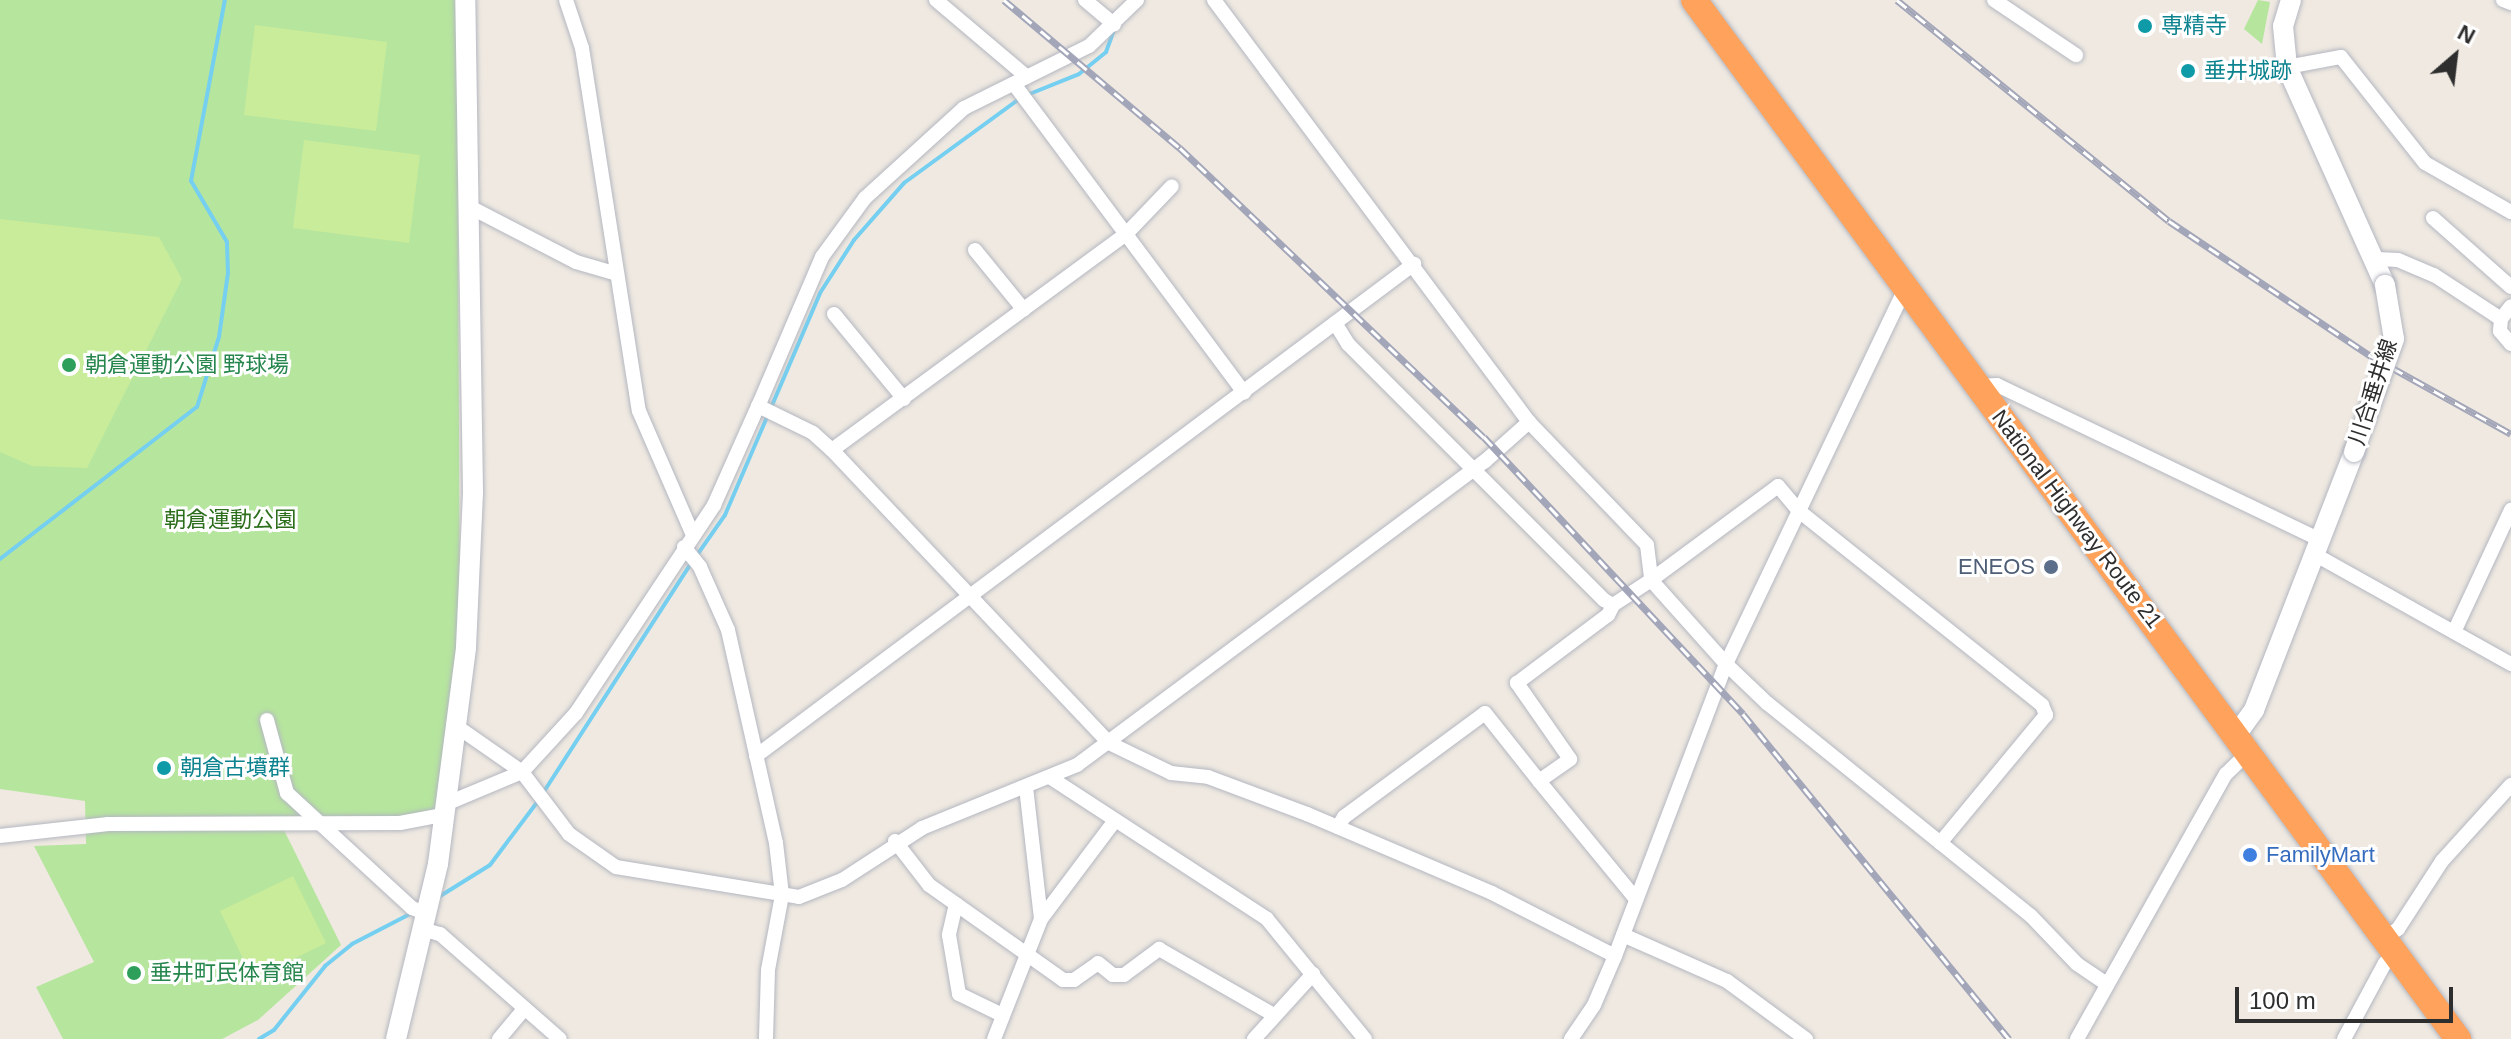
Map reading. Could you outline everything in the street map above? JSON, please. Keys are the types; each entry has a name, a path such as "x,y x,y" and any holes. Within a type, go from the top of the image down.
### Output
{"highway":[{"name":"National Highway Route 21","path":"1694,0 2458,1039"}],"street":[{"path":"396,1039 426,922 448,808 459,728 473,491 465,0"},
{"path":"566,0 582,48 639,411 689,544 728,630 756,756 782,895 768,970 766,1039"},
{"path":"936,0 1020,81 1126,234 1244,393"},
{"path":"1085,0 1114,24"},
{"path":"0,836 108,824 400,823 448,808 522,772 576,713 689,544 727,480 760,407 795,311 840,229 865,198 964,108 1064,62 1114,24 1137,0"},
{"path":"1214,0 1529,422 1647,545 1651,580 1726,664 2031,916 2077,964 2107,984"},
{"path":"1994,0 2076,55"},
{"name":"川合垂井線","path":"2242,744 2394,339 2385,285 2377,259 2287,67 2282,41 2291,0"},
{"path":"2503,0 2511,3"},
{"path":"2287,67 2334,54 2341,57 2425,163 2511,212"},
{"path":"832,450 1126,234 1172,186"},
{"path":"466,205 576,262 617,274"},
{"path":"2433,218 2511,287"},
{"path":"975,250 1024,310"},
{"path":"2377,259 2398,260 2434,275 2501,319"},
{"path":"756,756 971,599 1414,264"},
{"path":"1571,1039 1594,1005 1615,956 1726,664 1906,286"},
{"path":"2511,306 2501,319 2500,331 2511,344"},
{"path":"834,314 904,399"},
{"path":"1335,323 1348,344 1613,605"},
{"path":"1979,386 1997,385 2316,547 2511,664"},
{"path":"760,407 780,414 832,450 1109,743 1171,773 1208,777 1338,827 1492,893 1615,956"},
{"path":"459,728 522,772 569,834 616,867 799,897 842,880 895,841 1051,778 1109,743 1473,470 1529,422"},
{"path":"1539,781 1570,759 1517,683 1608,615 1613,605 1778,486 1799,511 2042,705 2046,715 1940,843"},
{"path":"2454,632 2511,510"},
{"path":"1338,827 1344,817 1485,713 1635,898"},
{"path":"267,720 287,793 313,822 560,1039"},
{"path":"2078,1039 2242,744"},
{"path":"1051,778 1113,823 1267,919 1365,1039"},
{"path":"2344,1039 2385,963 2398,929 2442,861 2511,785"},
{"path":"1026,787 1041,919"},
{"path":"995,1039 1000,1014 1041,919 1113,823"},
{"path":"895,841 929,885 1063,980 1074,980 1098,963 1113,975 1124,975 1159,949 1274,1015"},
{"path":"956,904 949,935 959,994 1000,1014"},
{"path":"1623,935 1727,981 1806,1039"},
{"path":"1254,1039 1313,974"},
{"path":"499,1039 525,1008"}],"green space":[{"name":"朝倉運動公園","path":"0,0 457,0 460,641 446,804 421,819 278,818 341,945 258,1020 222,1039 63,1039 36,987 94,962 34,846 86,844 85,801 0,789"},
{"path":"2258,0 2270,2 2262,44 2244,29"},
{"path":"255,25 387,42 376,131 244,115"},
{"path":"304,140 420,155 409,243 293,228"},
{"name":"朝倉運動公園 野球場","path":"0,219 159,237 182,279 87,468 32,466 0,452"},
{"path":"293,876 326,943 253,979 220,911"}],"waterway":[{"path":"0,559 197,407 219,337 228,273 227,242 191,181 225,0"},
{"path":"1027,95 1079,74 1106,52 1114,30"},
{"path":"697,555 725,515 820,293 854,240 904,183 1019,99"},
{"path":"543,793 692,562"},
{"path":"437,898 490,865 538,801"},
{"path":"259,1039 274,1030 325,966 352,944 412,913"}],"railway":[{"path":"1004,0 1180,148 1484,437 1743,714 2009,1039"},
{"path":"1897,0 2169,221 2371,356 2511,434"}],"place":[{"name":"専精寺","path":"2145,26"},
{"name":"垂井城跡","path":"2188,71"},
{"name":"朝倉運動公園 野球場","path":"69,365"},
{"name":"ENEOS","path":"2051,567"},
{"name":"朝倉古墳群","path":"164,768"},
{"name":"FamilyMart","path":"2250,855"},
{"name":"垂井町民体育館","path":"134,973"}]}
